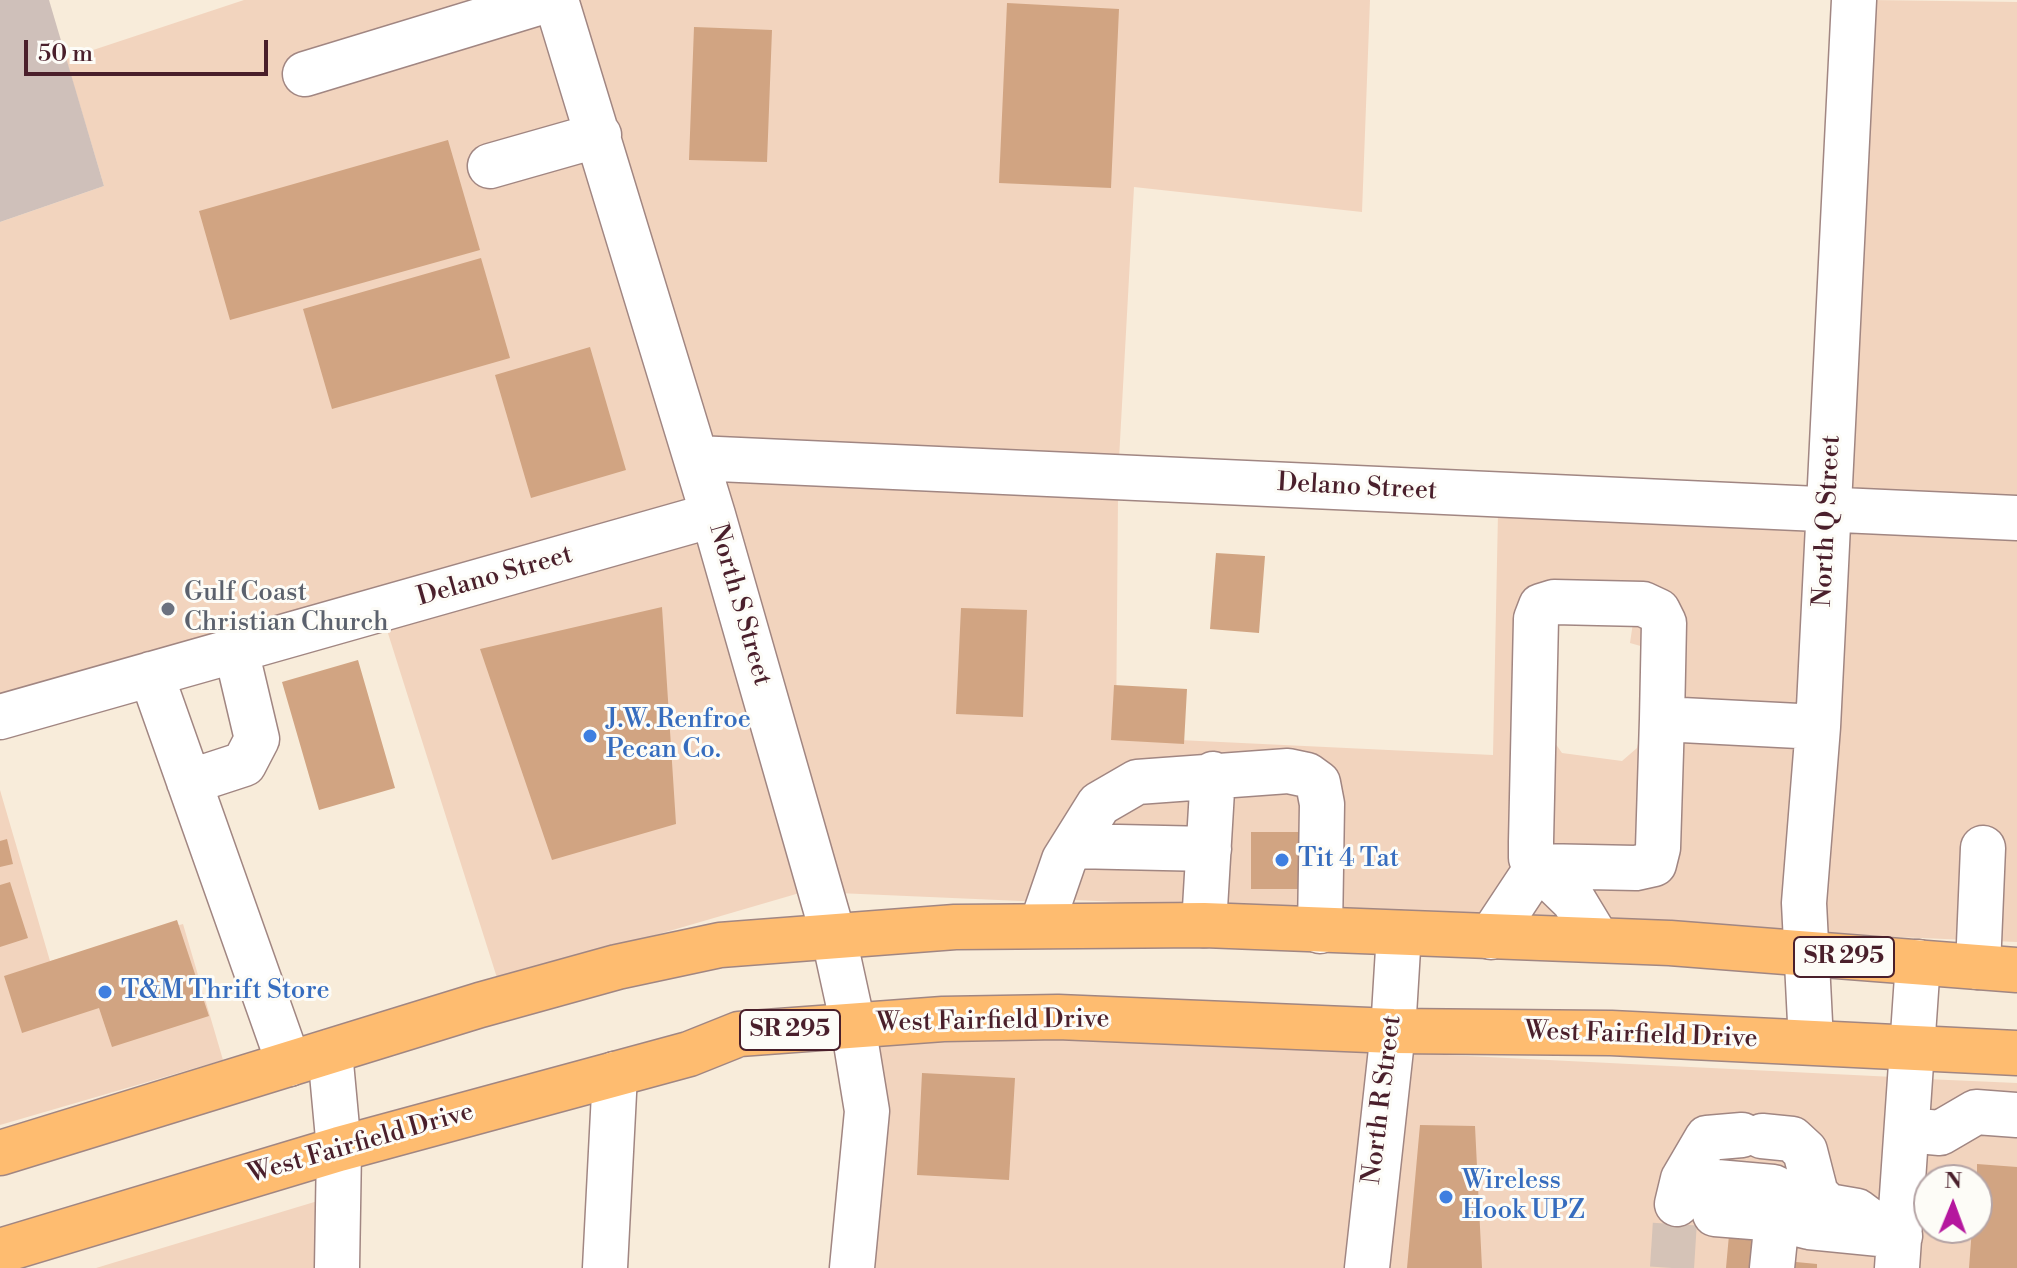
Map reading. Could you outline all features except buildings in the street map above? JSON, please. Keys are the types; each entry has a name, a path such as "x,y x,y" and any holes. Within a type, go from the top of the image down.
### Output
{"main road":[{"name":"SR 295","path":"0,1153 617,967 720,945 955,927 1204,925 1597,939 1997,968"},
{"name":"West Fairfield Drive","path":"0,1251 339,1149 689,1054 739,1034 943,1019 1058,1017 1393,1031 1611,1033 2011,1053"}],"street":[{"path":"305,74 548,0"},
{"name":"North S Street","path":"556,0 713,515 834,938 867,1111 852,1268"},
{"name":"North Q Street","path":"1811,1042 1804,903 1818,727 1854,0"},
{"path":"490,166 599,135"},
{"name":"Delano Street","path":"696,458 2017,518"},
{"name":"Delano Street","path":"0,717 713,515"},
{"path":"1538,866 1636,868 1654,864 1658,848 1664,623 1658,611 1643,604 1554,602 1541,606 1536,619 1531,858 1538,866 1574,901 1597,939"},
{"path":"189,782 244,764 257,739 236,650"},
{"path":"151,674 189,782 309,1058 339,1149 337,1268"},
{"path":"1662,719 1818,727"},
{"path":"1042,924 1064,860 1099,804 1137,782 1213,774 1288,771 1307,775 1318,783 1322,804 1320,931"},
{"path":"1204,925 1213,774"},
{"path":"1073,846 1209,849"},
{"path":"1983,848 1997,968"},
{"path":"1491,937 1538,866"},
{"name":"North R Street","path":"1367,1268 1393,1031 1399,933"},
{"path":"1890,1246 1907,1130 1918,962"},
{"path":"1907,1130 1940,1133 1976,1112 2008,1114 2011,1053"},
{"path":"605,1268 615,1074"},
{"path":"1723,1134 1792,1139 1805,1151 1816,1194 1828,1206 1867,1215 1890,1246 1777,1219 1715,1214 1692,1189 1707,1138 1723,1134"},
{"path":"1772,1268 1777,1219"}],"shaded area":[{"path":"0,0 49,0 104,186 0,222"},
{"path":"244,0 541,0 692,502 0,698 0,222 104,186 66,59"},
{"path":"576,0 1370,0 1362,212 1134,187 1119,459 708,440"},
{"path":"1870,0 2017,2 2017,500 1846,491"},
{"path":"719,478 1118,497 1116,737 1493,755 1498,513 1812,528 1791,933 1075,900 1044,902 838,893","holes":["1574,580 1624,590 1635,609 1630,643 1644,647 1654,667 1637,748 1622,761 1562,753 1550,736 1557,595"]},
{"path":"1844,529 2017,537 2017,942 1824,934"},
{"path":"703,537 803,892 498,981 386,627"},
{"path":"0,790 50,961 183,924 223,1060 0,1125"},
{"path":"1058,1036 1374,1052 1350,1268 868,1268 873,1049 910,1040"},
{"path":"1406,1053 1894,1077 1881,1268 1383,1268"},
{"path":"1926,1079 2017,1083 2017,1268 1914,1268 1916,1244 1993,1244 1993,1164 1921,1164"},
{"path":"321,1200 321,1268 96,1268"}],"tunnel":[{"path":"1672,1268 1676,1205"}],"place":[{"name":"Gulf Coast Christian Church","path":"168,609"},
{"name":"J.W. Renfroe Pecan Co.","path":"590,736"},
{"name":"Tit 4 Tat","path":"1282,860"},
{"name":"T&M Thrift Store","path":"105,992"},
{"name":"Wireless Hook UPZ","path":"1446,1197"}]}
